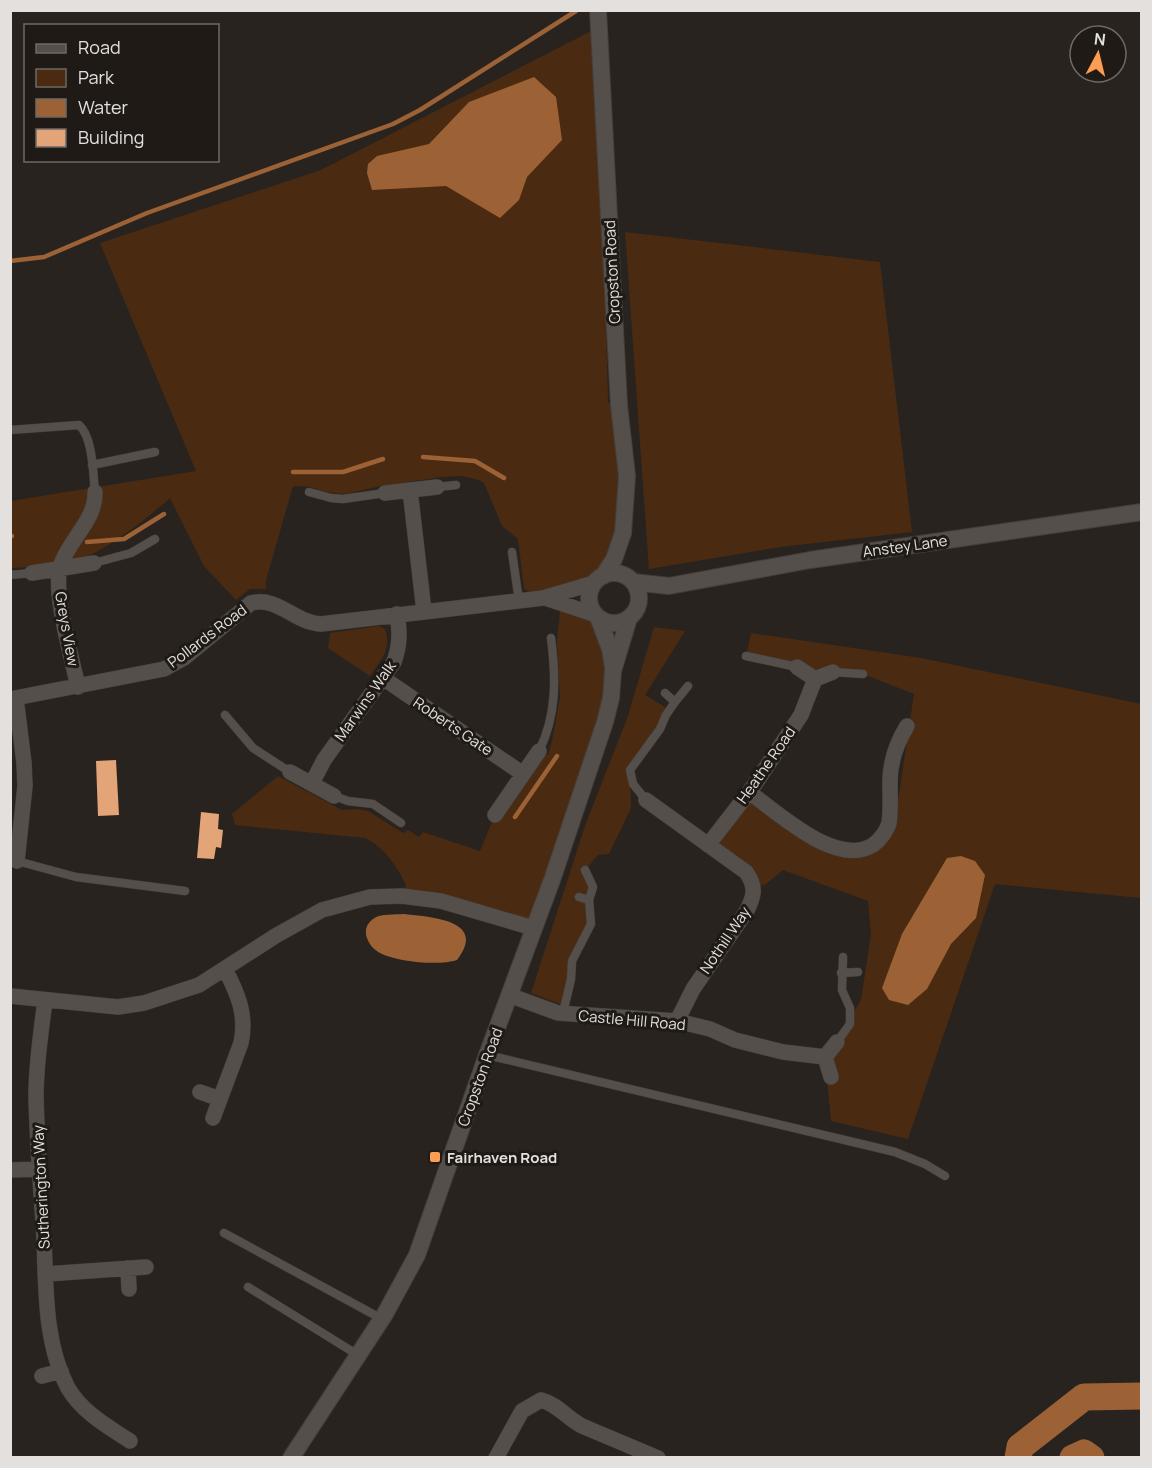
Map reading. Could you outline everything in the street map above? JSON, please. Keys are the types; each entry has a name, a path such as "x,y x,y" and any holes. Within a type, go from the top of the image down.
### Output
{"street":[{"name":"Cropston Road","path":"598,10 620,405 627,476 624,533 630,579 639,598 613,671"},
{"path":"385,493 437,487"},
{"path":"410,490 424,611"},
{"path":"60,570 63,559 92,510 94,492"},
{"name":"Anstey Lane","path":"630,579 669,586 810,560 1142,512"},
{"name":"Cropston Road","path":"291,1458 382,1319 417,1255 552,880 611,698 613,671 610,649 589,599 590,591 614,560 624,533"},
{"name":"Greys View","path":"32,573 94,563"},
{"name":"Greys View","path":"60,570 60,597 78,687"},
{"path":"599,580 619,574 630,579"},
{"name":"Pollards Road","path":"13,699 164,669 184,658 251,603 260,601 279,606 309,624 321,624 543,598 599,580"},
{"name":"Anstey Lane","path":"633,613 669,586"},
{"name":"Pollards Road","path":"543,598 597,616"},
{"path":"597,616 613,623 633,613"},
{"name":"Marwins Walk","path":"312,783 324,760 394,662 399,649 400,636 397,614"},
{"path":"797,667 815,679 833,672"},
{"name":"Roberts Gate","path":"383,678 523,774"},
{"name":"Heathe Road","path":"708,845 749,792 801,715 815,679"},
{"path":"13,699 24,763 24,786 15,830 17,861"},
{"path":"749,792 816,840 837,849 859,850 870,846 879,840 888,825 892,757 907,726"},
{"path":"495,815 539,751"},
{"path":"290,772 334,796"},
{"name":"Nothill Way","path":"646,800 746,872 754,888 753,899 693,989 677,1021"},
{"path":"10,996 118,1007 144,1003 199,985 322,910 370,897 402,896 441,901 533,928"},
{"path":"213,1118 241,1043 243,1031 239,996 225,969"},
{"name":"Castle Hill Road","path":"509,995 563,1013 677,1021 710,1029 735,1040 783,1052 825,1058"},
{"name":"Sutherington Way","path":"45,1001 36,1095 46,1274 55,1353 69,1389 80,1404 96,1419 130,1441"},
{"path":"831,1077 825,1058 837,1042"},
{"path":"200,1092 220,1099"},
{"path":"10,1170 40,1169"},
{"path":"46,1274 147,1267"},
{"path":"128,1268 129,1289"},
{"path":"42,1376 61,1371"},
{"path":"496,1458 522,1411 541,1400 552,1403 582,1426 658,1458"}],"lane":[{"path":"10,430 80,425 86,434 94,492"},
{"path":"92,465 155,452"},
{"path":"437,487 456,485"},
{"path":"309,492 343,499 385,493"},
{"path":"94,563 131,553 154,539"},
{"path":"512,552 519,600"},
{"path":"10,575 32,573"},
{"path":"539,751 548,733 554,689 551,638"},
{"path":"746,656 797,667"},
{"path":"833,672 863,674"},
{"path":"646,800 633,784 630,770 688,686"},
{"path":"665,693 675,702"},
{"path":"225,715 253,748 290,772"},
{"path":"334,796 348,801 373,804 401,823"},
{"path":"17,861 76,877 185,891"},
{"path":"563,1013 571,979 572,961 591,924 589,900 593,887 585,870"},
{"path":"579,897 589,900"},
{"path":"837,1042 850,1024 850,1008 842,990 843,957"},
{"path":"841,973 858,972"},
{"path":"488,1055 901,1154 945,1176"},
{"path":"224,1233 382,1319"},
{"path":"248,1287 358,1355"}],"green space":[{"path":"599,27 608,403 616,402 626,513 603,576 543,598 524,589 518,539 502,526 484,483 461,476 381,486 345,494 293,486 266,580 266,589 250,589 236,600 204,566 170,498 121,537 93,554 66,565 11,568 11,501 196,471 100,243 321,170"},
{"path":"625,232 880,262 912,532 780,547 649,569"},
{"path":"561,602 596,615 613,671 533,928 402,896 406,885 398,871 384,852 365,838 235,825 232,814 278,776 342,810 368,811 403,833 408,830 419,837 423,832 480,851 495,815 539,751 548,755 560,697 557,641"},
{"path":"379,626 385,629 386,649 370,676 328,648 330,633"},
{"path":"654,627 685,631 645,695 665,707 660,729 630,770 631,808 609,854 598,855 585,870 593,887 591,924 572,961 565,1006 531,993 585,826 628,716"},
{"path":"751,633 921,658 1141,704 1141,898 995,884 908,1139 831,1121 825,1057 861,1000 871,934 868,901 783,870 766,884 754,888 710,842 750,798 805,832 863,857 893,835 914,694 863,674 833,672 815,679 797,667 746,656"}],"water":[{"path":"534,77 556,97 562,140 527,177 519,200 500,218 446,186 372,190 367,173 368,164 377,156 429,144 469,102"},
{"path":"961,856 975,861 985,875 976,918 951,944 927,989 908,1005 889,1000 882,988 902,934 947,858"},
{"path":"404,914 441,919 461,929 466,936 465,947 457,960 440,963 397,959 380,953 372,947 366,933 369,923 380,916"}],"building":[{"path":"116,760 119,815 98,816 96,761"},
{"path":"201,812 219,814 218,829 223,830 221,848 216,847 214,859 197,858"}],"waterway":[{"path":"10,261 44,257 147,213 393,124 420,110 576,11"},
{"path":"423,457 475,461 504,478"},
{"path":"293,472 343,472 383,459"},
{"path":"87,542 124,539 164,514"},
{"path":"515,817 557,756"},
{"path":"1018,1458 1020,1447 1084,1397 1142,1396"},
{"path":"1073,1458 1084,1453 1091,1458"}],"place":[{"name":"Fairhaven Road","path":"435,1157"}]}
